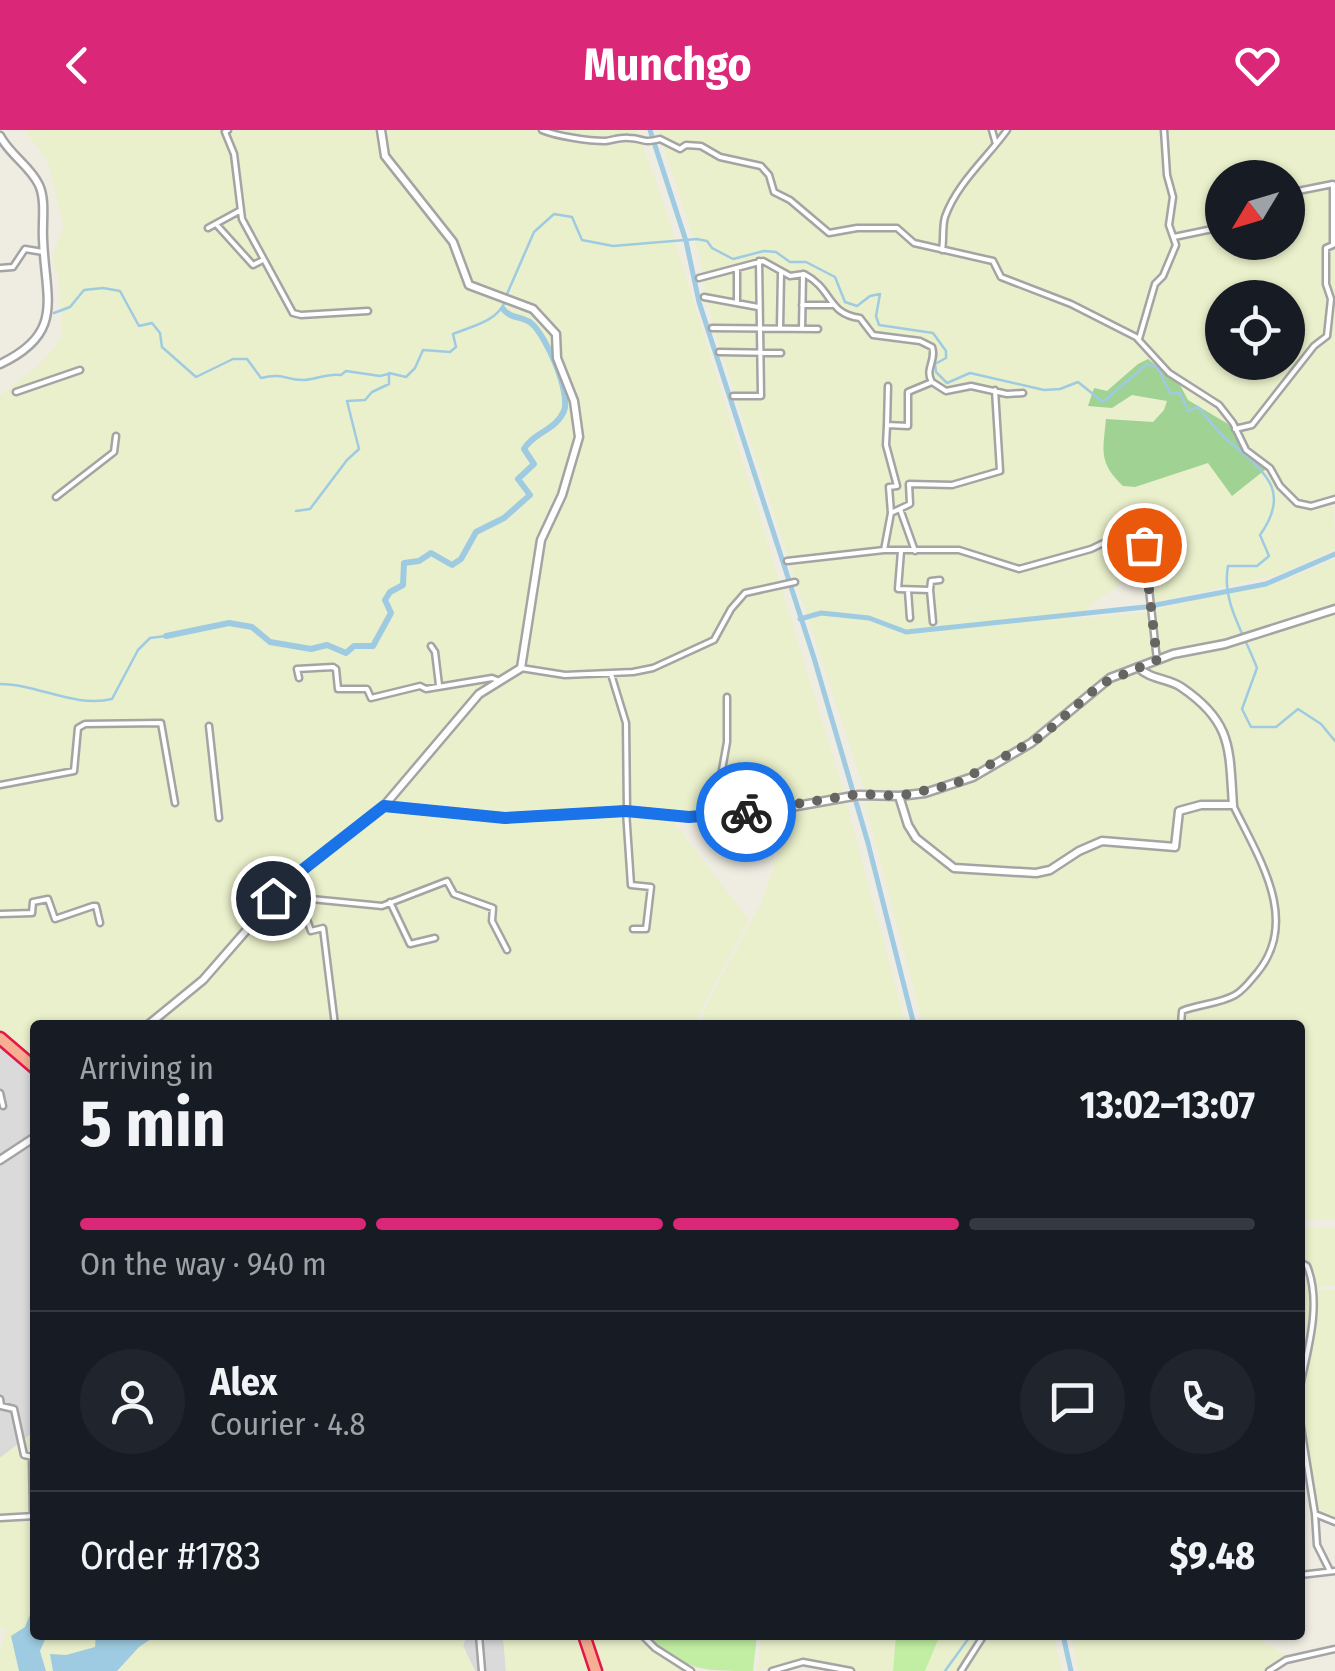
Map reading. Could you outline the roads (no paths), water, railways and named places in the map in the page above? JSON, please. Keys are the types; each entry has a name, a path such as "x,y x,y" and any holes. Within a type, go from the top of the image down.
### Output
{"highway":[{"path":"0,1038 30,1064"},
{"path":"586,1640 596,1671"}],"street":[{"path":"228,130 225,132 234,154 240,210 249,237 296,315 368,311"},
{"path":"381,130 385,156 452,242 468,282 539,313 556,334 556,358 574,401 579,437 562,495 541,540 522,668"},
{"path":"542,130 557,136 603,141 628,138 644,143 660,138 675,148 700,146 720,157 760,166 770,175 775,194 788,198 829,233 897,228 912,242 993,261 1000,277 1071,304 1139,339 1169,372 1217,403 1246,450 1270,469 1297,504 1311,506 1335,499"},
{"path":"992,130 996,144"},
{"path":"942,251 945,218 970,175 1007,130"},
{"path":"1139,339 1156,284 1174,251 1169,225 1173,197 1166,175 1164,130"},
{"path":"0,136 36,178 43,193 43,252 50,295 47,319 39,336 26,351 0,364"},
{"path":"1236,429 1252,426 1330,330 1331,299 1325,264 1326,248 1333,246 1332,184 1305,190"},
{"path":"208,228 240,210"},
{"path":"216,224 253,265 263,261"},
{"path":"1174,237 1205,231"},
{"path":"0,268 13,267 25,249 43,252"},
{"path":"733,396 761,396 759,261"},
{"path":"699,278 759,261 768,262 790,276 803,274 826,289 841,314 860,318 876,337 928,344 934,354 928,372 932,382 946,392 970,386 1023,393"},
{"path":"737,268 737,303"},
{"path":"780,328 781,272"},
{"path":"802,329 803,274"},
{"path":"704,297 758,307"},
{"path":"802,306 833,305"},
{"path":"712,328 818,329"},
{"path":"718,352 782,352"},
{"path":"16,392 80,370"},
{"path":"888,425 908,426 908,392 932,382"},
{"path":"884,550 891,513 889,487 897,486 886,446 888,386"},
{"path":"891,513 910,504 909,484 952,485 1000,471 995,390"},
{"path":"56,497 114,452 116,436"},
{"path":"900,509 916,551"},
{"path":"788,561 884,550 960,550 1019,569 1091,549 1118,536 1130,536 1144,545 1157,660"},
{"path":"901,551 900,591 930,590"},
{"path":"933,622 930,581 940,580"},
{"path":"154,1020 203,980 292,878 384,806 478,694 522,668 566,674 654,668 714,640 745,593 794,582"},
{"path":"908,590 910,618"},
{"path":"384,806 505,818 627,811 672,817 722,814 859,794 899,796 939,790 973,777 1042,736 1101,684 1138,667 1335,609"},
{"path":"431,646 436,652 440,687"},
{"path":"1138,667 1148,676 1179,685 1223,727 1232,756 1233,805 1274,894 1275,935 1263,965 1241,992 1182,1012 1181,1020"},
{"path":"299,678 297,669 336,668 338,690 367,689 371,698 420,686 426,690 492,678 500,680"},
{"path":"610,672 626,723 631,886 651,887 646,929 633,929"},
{"path":"722,814 720,781 727,742 727,696"},
{"path":"0,785 74,772 78,728 85,724 152,722 161,723 164,731 175,803"},
{"path":"209,726 219,818"},
{"path":"899,796 916,838 951,866 1023,873 1050,870 1102,841 1175,846 1179,811 1201,805 1233,805"},
{"path":"292,878 311,931 324,928 334,1020"},
{"path":"301,898 382,906 447,882 454,894 493,908 492,921 508,950"},
{"path":"0,914 32,912 33,902 48,899 55,920 96,906 100,923"},
{"path":"390,902 410,944 435,938"},
{"path":"0,1092 3,1106"},
{"path":"0,1145 4,1158 30,1142"},
{"path":"1305,1265 1313,1290 1305,1361"},
{"path":"0,1399 0,1406 14,1409 24,1456 30,1457"},
{"path":"1305,1463 1316,1514 1317,1544 1332,1571 1305,1574"},
{"path":"1316,1514 1335,1522"},
{"path":"0,1518 30,1516"},
{"path":"479,1640 482,1671"},
{"path":"647,1640 691,1671"},
{"path":"961,1671 981,1640"},
{"path":"1269,1671 1278,1664 1335,1648"},
{"path":"772,1671 803,1662 851,1671"},
{"path":"1278,1664 1282,1671"}],"water":[{"path":"30,1614 30,1640 45,1640 40,1651 46,1671 19,1671 11,1636 25,1627"},
{"path":"96,1640 150,1640 117,1671 53,1671 50,1654 66,1655 95,1647"}],"waterway":[{"path":"650,130 686,241 699,302 814,658 868,843 913,1020"},
{"path":"507,294 534,232 554,214 572,217 582,240 613,246 697,239 707,241 733,259 764,251 776,252 790,262 806,262 835,277 845,302 857,306 880,294 876,316 879,325 933,333 946,351 946,358 935,364 936,372 947,383 970,373 1044,390 1078,382 1103,402 1147,364 1158,368 1170,393 1180,393 1188,411 1198,407 1263,473 1274,494 1274,506 1260,535 1269,556 1257,566 1228,566 1231,605 1257,668 1242,709 1251,727 1276,727 1298,709 1321,724 1335,741"},
{"path":"54,313 70,307 84,290 120,291 139,326 152,323 160,333 162,347 196,377 233,359 247,359 261,378 305,380 346,371 388,374"},
{"path":"296,511 310,509 359,449 347,401 365,400 389,384 389,373 406,377 423,350 450,352 456,347 453,334 490,319 505,302"},
{"path":"166,636 229,623 252,627 270,642 311,649 327,645 346,653 354,646 373,646 391,613 385,600 403,585 404,563 419,561 431,553 452,565 461,559 476,532 504,518 530,495 518,479 534,464 524,449 560,417 564,411 564,391 556,365 537,329 503,309"},
{"path":"800,619 821,613 869,618 906,632 1145,607 1266,584 1335,554"},
{"path":"0,684 84,700 112,699 138,650 150,638 166,636"},
{"path":"945,1671 967,1640"},
{"path":"1064,1640 1071,1671"}]}
